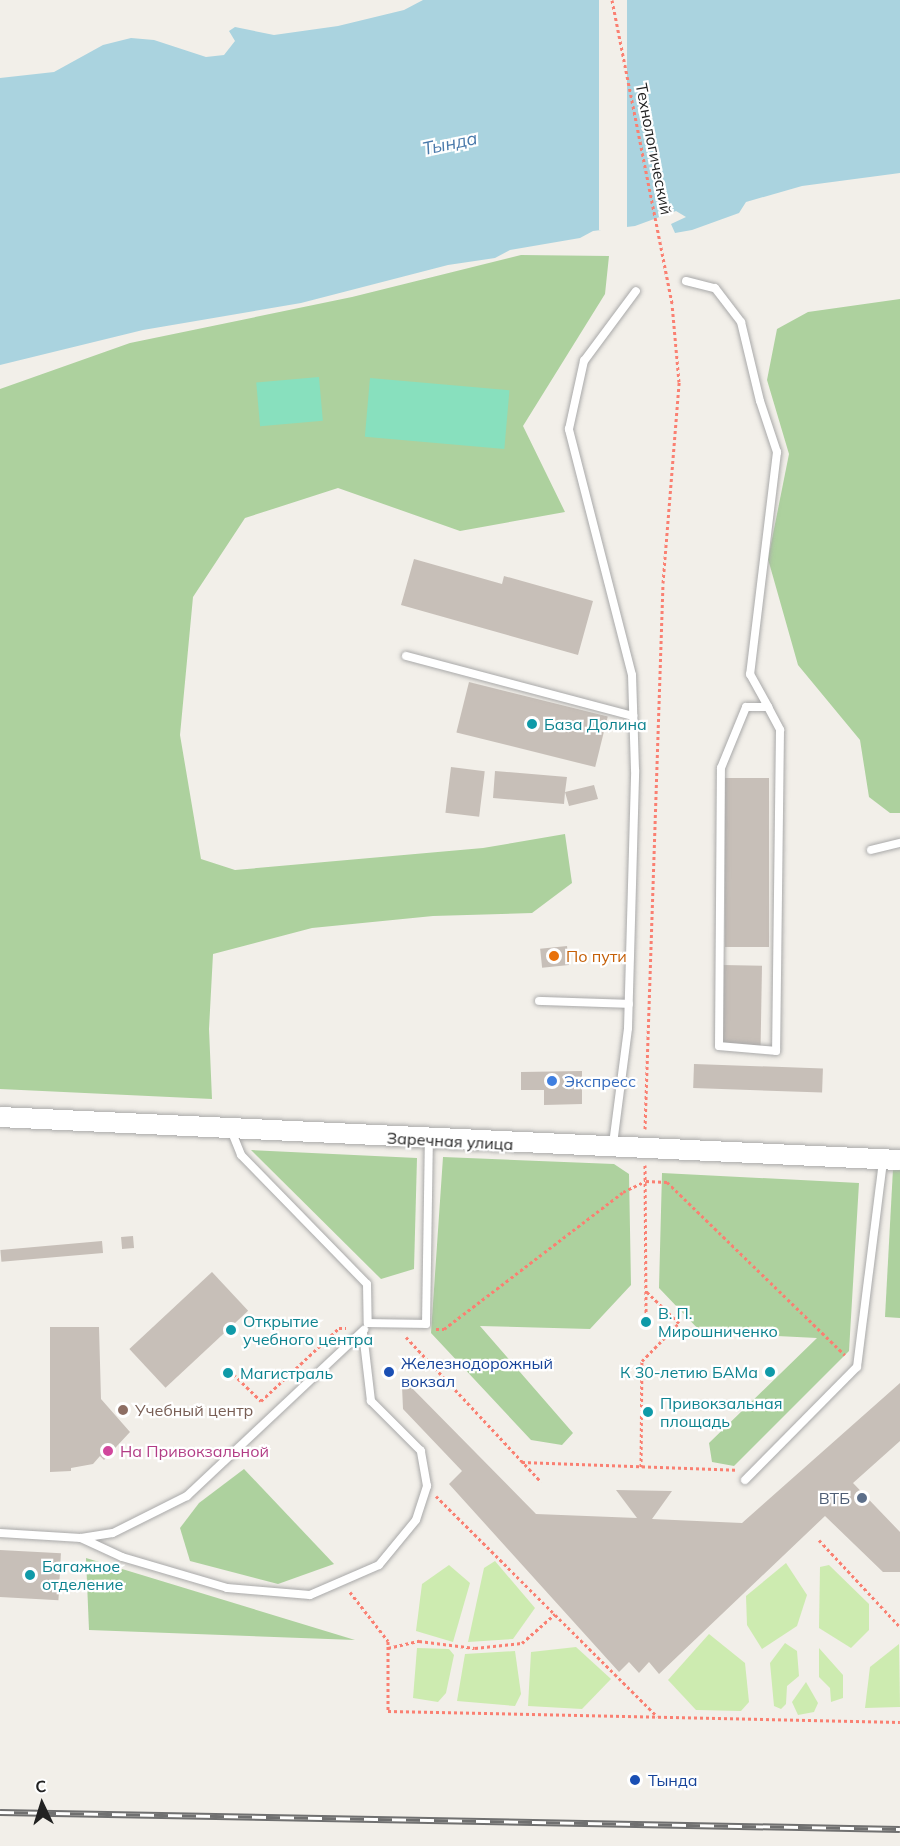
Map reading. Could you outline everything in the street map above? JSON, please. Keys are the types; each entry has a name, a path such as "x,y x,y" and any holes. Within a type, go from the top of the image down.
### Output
{"street":[{"name":"Заречная улица","path":"0,1116 429,1140 892,1161"}],"lane":[{"path":"686,281 715,288 741,322 760,401 777,452 750,674 768,707 780,730 776,1051 719,1046 721,768 746,707 768,707"},
{"path":"612,1149 629,1004 632,675 569,429 584,361 636,291"},
{"path":"406,656 633,716"},
{"path":"871,850 900,843"},
{"path":"540,1001 629,1004"},
{"path":"0,1533 81,1538 113,1533 187,1496 363,1333 368,1323 367,1284 241,1155 231,1130"},
{"path":"368,1323 426,1323 429,1140"},
{"path":"745,1480 857,1367 892,1161"},
{"path":"81,1538 122,1557 227,1588 310,1595 378,1565 416,1520 427,1486 421,1450 371,1401 363,1333"}],"path":[{"name":"Технологический","path":"612,0 672,304 679,382 663,583 644,1150 646,1322"},
{"path":"645,1181 667,1182 857,1367"},
{"path":"641,1467 642,1361 679,1323 646,1290"},
{"path":"399,1329 541,1482"},
{"path":"522,1462 754,1471"},
{"path":"427,1486 657,1716"},
{"path":"819,1540 900,1627"},
{"path":"341,1582 388,1641 388,1711 900,1722"},
{"path":"388,1648 419,1641 475,1648 522,1644 555,1614"}],"green space":[{"path":"521,255 609,256 605,294 523,426 565,512 460,531 338,488 245,518 193,597 180,735 201,859 235,870 483,848 565,834 572,883 532,913 433,916 312,928 213,954 209,1029 212,1099 0,1089 0,389 130,343 352,297"},
{"path":"900,299 900,813 890,813 869,797 860,740 798,665 768,559 789,454 767,380 777,329 808,312"},
{"path":"319,377 323,421 260,426 256,382"},
{"path":"370,378 509,390 504,449 365,437"},
{"path":"251,1150 417,1158 414,1269 381,1279"},
{"path":"443,1157 614,1164 629,1174 631,1285 590,1329 480,1326 573,1433 562,1445 531,1440 431,1333"},
{"path":"893,1169 900,1169 900,1318 885,1317"},
{"path":"662,1173 859,1183 849,1351 734,1466 712,1462 709,1443 817,1338 701,1332 659,1288"},
{"path":"244,1469 334,1564 278,1584 190,1561 180,1528 199,1503"},
{"path":"86,1558 355,1640 89,1630"},
{"path":"495,1561 535,1608 513,1639 468,1642 484,1568"},
{"path":"786,1563 807,1595 797,1626 762,1649 747,1625 746,1596"},
{"path":"449,1565 470,1583 453,1642 416,1631 422,1584"},
{"path":"829,1565 869,1604 869,1630 851,1648 819,1628 820,1567"},
{"path":"709,1634 745,1663 749,1702 741,1711 696,1710 668,1680"},
{"path":"785,1643 797,1651 799,1676 787,1686 786,1704 781,1709 774,1706 770,1663"},
{"path":"899,1644 900,1707 865,1708 870,1667"},
{"path":"576,1647 611,1679 582,1709 528,1706 531,1652"},
{"path":"417,1648 449,1649 454,1655 446,1693 438,1702 413,1698"},
{"path":"819,1648 843,1675 843,1698 831,1702 830,1688 819,1677"},
{"path":"515,1651 521,1694 515,1706 457,1701 465,1654"},
{"path":"806,1682 818,1703 814,1712 798,1715 792,1702"}],"water":[{"name":"Тында","path":"423,0 900,0 900,173 802,186 746,202 739,213 692,230 675,233 671,224 686,217 676,211 635,226 593,231 580,238 510,250 495,258 448,265 301,303 143,330 0,365 0,78 54,72 103,45 131,38 154,40 206,57 224,55 235,41 229,31 235,27 274,35 338,26 404,10"}],"pier":[{"path":"599,0 627,0 627,230 599,230"}],"building":[{"path":"414,559 502,584 504,576 593,601 578,655 401,605"},
{"name":"База Долина","path":"469,682 608,717 595,767 456,732"},
{"path":"451,767 485,771 479,817 445,813"},
{"path":"495,771 567,777 564,804 493,798"},
{"path":"725,778 769,778 769,947 725,947"},
{"path":"594,785 598,799 569,806 565,792"},
{"name":"По пути","path":"567,946 569,965 542,968 540,949"},
{"path":"723,965 762,966 761,1050 722,1049"},
{"path":"694,1064 823,1069 822,1092 693,1088"},
{"name":"Экспресс","path":"582,1071 582,1104 544,1105 544,1090 521,1090 521,1072"},
{"path":"133,1236 134,1248 122,1249 121,1237"},
{"path":"102,1241 103,1253 1,1262 0,1250"},
{"path":"212,1272 248,1311 166,1388 129,1349"},
{"path":"50,1327 99,1327 101,1399 130,1432 104,1460 100,1456 93,1464 71,1468 71,1471 50,1472"},
{"path":"406,1382 536,1514 637,1518 616,1490 672,1491 652,1519 742,1523 900,1383 900,1441 853,1483 900,1532 900,1572 883,1572 825,1516 659,1674 649,1662 639,1673 629,1662 619,1672 449,1484 462,1471 403,1409 402,1386"},
{"name":"Багажное отделение","path":"0,1550 61,1553 58,1600 0,1597"}],"railway":[{"path":"0,1812 900,1829"}],"place":[{"name":"База Долина","path":"532,724"},
{"name":"По пути","path":"554,956"},
{"name":"Экспресс","path":"552,1081"},
{"name":"В. П. Мирошниченко","path":"646,1322"},
{"name":"Открытие учебного центра","path":"231,1330"},
{"name":"Железнодорожный вокзал","path":"389,1372"},
{"name":"К 30-летию БАМа","path":"770,1372"},
{"name":"Магистраль","path":"228,1373"},
{"name":"Учебный центр","path":"123,1410"},
{"name":"Привокзальная площадь","path":"648,1412"},
{"name":"На Привокзальной","path":"108,1451"},
{"name":"ВТБ","path":"862,1498"},
{"name":"Багажное отделение","path":"30,1575"},
{"name":"Тында","path":"635,1780"}]}
